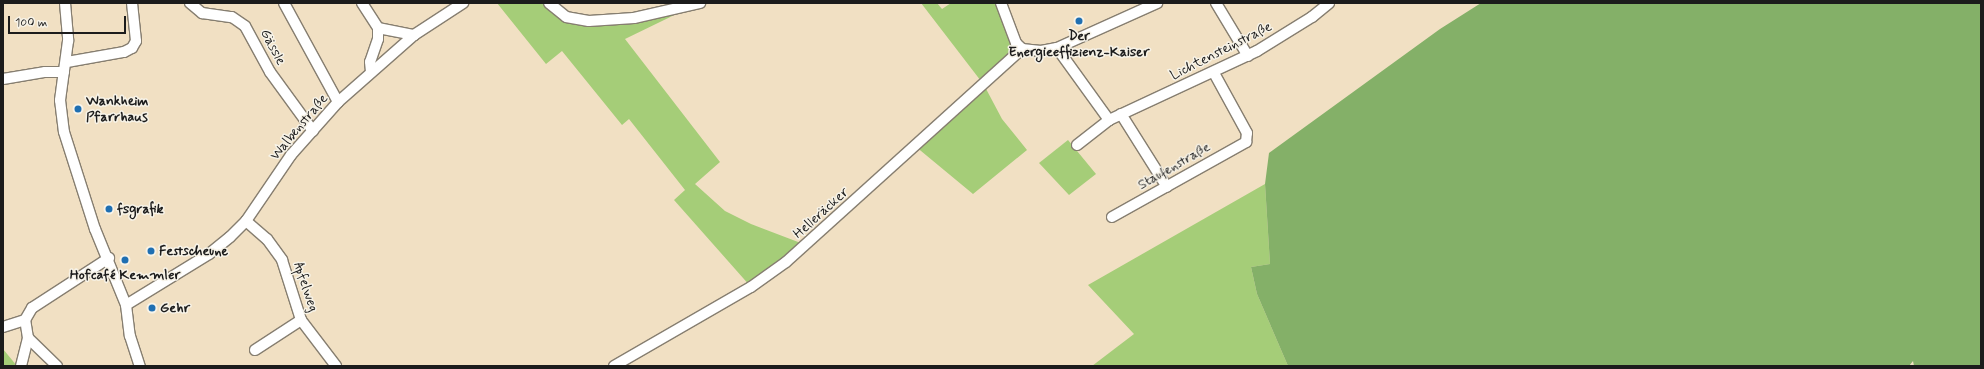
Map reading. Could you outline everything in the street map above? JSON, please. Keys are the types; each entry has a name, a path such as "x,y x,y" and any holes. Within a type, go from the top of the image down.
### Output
{"street":[{"path":"65,3 68,23 67,62 60,100 65,137 95,229 109,258 126,305 130,336 140,366"},
{"path":"67,62 124,52 132,48 136,41 132,3"},
{"name":"Gässle","path":"190,3 202,13 232,17 245,26 270,72 313,131"},
{"path":"284,3 338,102"},
{"path":"362,3 378,28 378,39 370,62 370,71"},
{"name":"Walbenstraße","path":"126,305 209,254 246,221 291,155 338,102 370,71 414,35 463,3"},
{"path":"549,3 566,17 589,21 634,18 700,3"},
{"path":"1001,3 1016,43 1022,49 1040,52 1057,48 1158,3"},
{"path":"1216,3 1248,56"},
{"name":"Lichtensteinstraße","path":"1077,145 1109,120 1214,73 1248,56 1312,17 1328,3"},
{"path":"378,28 414,35"},
{"path":"1057,48 1109,120"},
{"name":"Helleräcker","path":"614,366 751,287 786,262 1022,49"},
{"path":"3,79 45,72 64,72"},
{"name":"Staufenstraße","path":"1112,218 1242,144 1248,138 1214,73"},
{"path":"1121,114 1167,187"},
{"name":"Apfelweg","path":"246,221 266,239 282,260 301,320 336,366"},
{"path":"21,366 28,338 25,320 32,308 109,258"},
{"path":"3,327 25,320"},
{"path":"255,350 301,320"},
{"path":"28,338 57,366"}],"green space":[{"path":"497,3 549,3 566,17 589,21 697,4 625,39 720,162 695,184 725,211 751,224 806,245 751,287 674,200 685,190 629,119 622,125 562,51 546,64"},
{"path":"921,3 937,3 942,9 951,3 1001,3 1022,49 984,85"},
{"path":"1481,3 1981,3 1981,366 1914,366 1913,361 1909,366 1288,366 1257,294 1251,267 1270,264 1265,184 1269,153 1440,29"},
{"path":"984,85 1002,119 1027,150 973,194 915,146"},
{"path":"1068,140 1096,174 1069,195 1039,163"},
{"path":"1265,184 1270,264 1251,267 1257,294 1288,366 1092,366 1134,334 1088,285"},
{"path":"3,349 17,366 3,366"}],"place":[{"name":"Der Energieeffizienz-Kaiser","path":"1079,21"},
{"name":"Wankheim Pfarrhaus","path":"78,109"},
{"name":"fsgrafik","path":"109,209"},
{"name":"Festscheune","path":"151,251"},
{"name":"Hofcafé Kemmler","path":"125,260"},
{"name":"Gehr","path":"152,308"}]}
